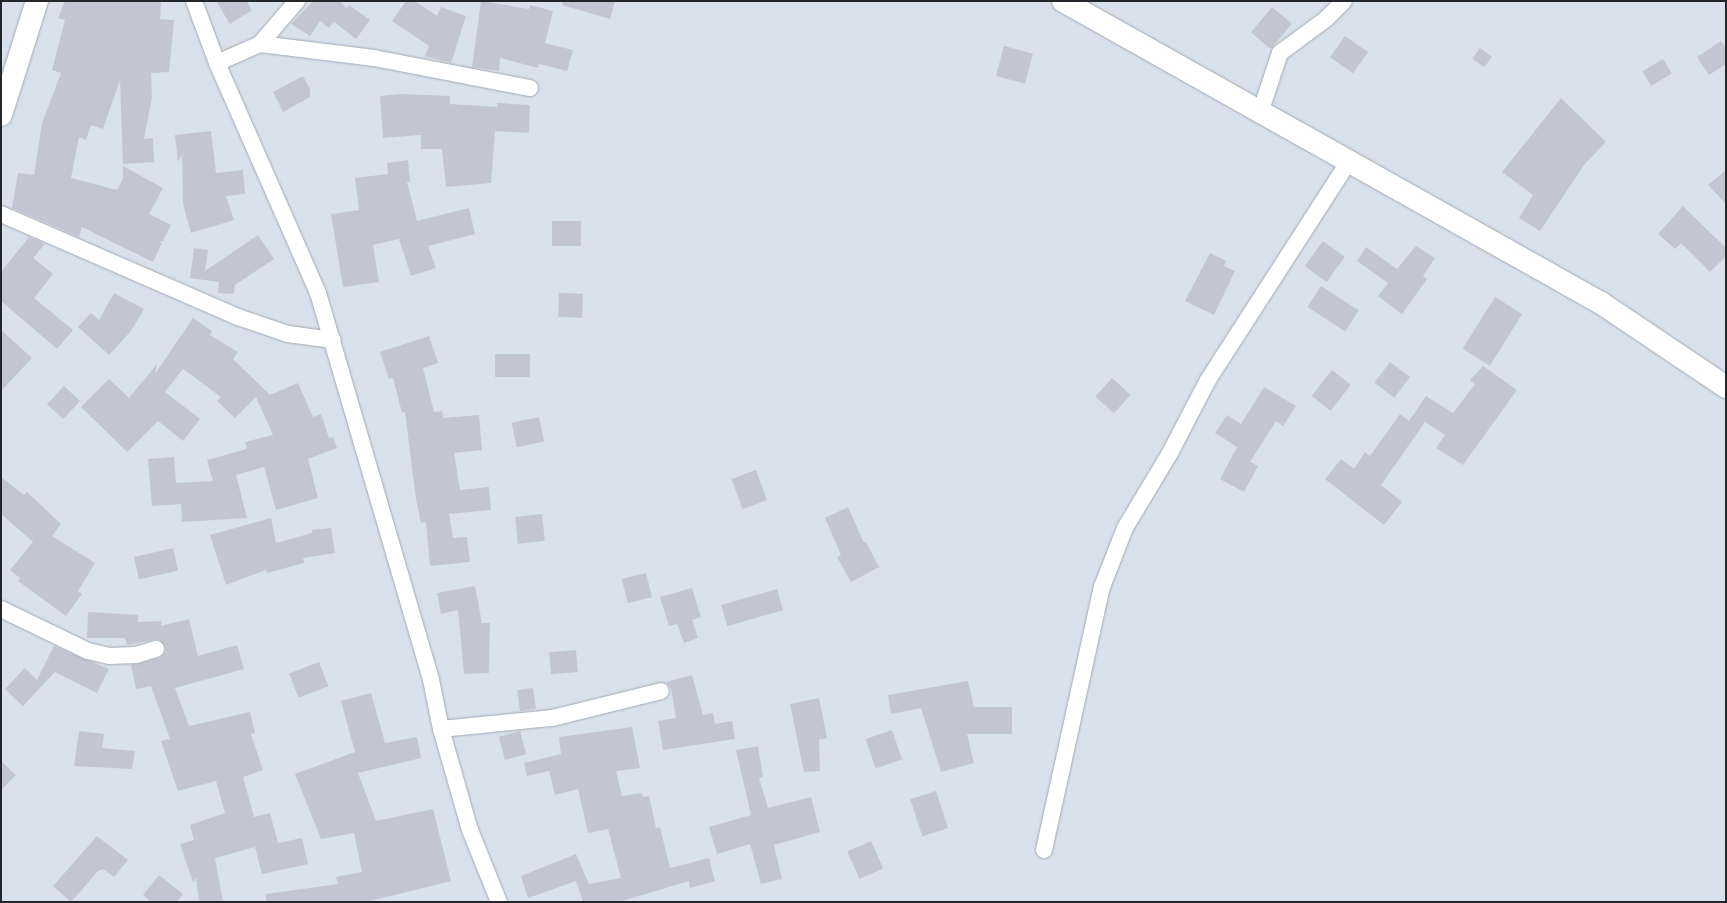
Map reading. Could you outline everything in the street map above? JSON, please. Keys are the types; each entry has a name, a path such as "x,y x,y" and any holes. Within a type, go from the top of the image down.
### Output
{"main road":[{"path":"1,115 37,1"},
{"path":"1063,1 1261,110 1601,303 1726,387"}],"street":[{"path":"194,1 217,64 318,293 430,676 441,729 470,830 499,902"},
{"path":"217,64 260,44 297,1"},
{"path":"1261,110 1280,53 1326,19 1344,1"},
{"path":"260,44 374,58 530,88"},
{"path":"1044,850 1102,587 1125,528 1170,453 1208,380 1349,161"},
{"path":"1,214 238,317 288,334 333,340"},
{"path":"1,609 88,651 109,656 136,655 156,649"},
{"path":"441,729 552,718 661,691"}],"building":[{"path":"65,1 161,1 160,19 174,20 169,72 151,73 152,97 144,139 153,138 154,162 123,164 120,80 103,129 91,125 86,140 79,137 71,178 117,190 123,178 123,166 163,188 149,214 171,225 163,241 159,242 162,243 153,262 82,227 79,237 12,208 18,173 34,175 42,123 61,73 52,70 65,20 58,18"},
{"path":"216,1 247,1 252,10 230,24"},
{"path":"313,1 339,1 347,8 349,5 370,20 356,39 334,22 329,28 320,21 310,36 291,24"},
{"path":"406,1 415,1 437,16 441,7 466,16 451,63 425,56 429,46 392,21"},
{"path":"481,1 529,9 530,5 553,11 545,43 573,50 567,71 539,64 538,68 500,58 499,71 472,67"},
{"path":"563,1 615,1 610,19 562,5"},
{"path":"1272,7 1292,24 1271,49 1251,32"},
{"path":"1345,36 1368,52 1353,73 1330,57"},
{"path":"1721,41 1726,48 1726,64 1709,75 1697,57"},
{"path":"1004,46 1033,54 1025,84 996,76"},
{"path":"1480,48 1492,57 1484,67 1472,58"},
{"path":"1663,59 1672,74 1651,86 1642,71"},
{"path":"303,76 310,89 310,97 283,112 273,92"},
{"path":"402,94 450,96 450,104 497,107 497,103 530,105 529,133 495,131 491,183 446,187 442,149 421,149 421,135 383,138 380,96"},
{"path":"1561,98 1606,142 1584,165 1540,231 1519,218 1533,195 1502,172"},
{"path":"211,131 216,173 243,170 245,194 226,196 234,220 191,233 183,204 182,154 178,162 175,135"},
{"path":"408,160 410,182 407,182 417,221 469,208 475,234 428,246 436,268 411,276 399,239 373,245 379,282 343,287 331,214 359,210 355,178 388,174 387,163"},
{"path":"1726,170 1726,204 1708,185"},
{"path":"1683,206 1726,248 1726,256 1710,272 1681,243 1675,249 1658,234"},
{"path":"552,221 581,221 581,246 552,246"},
{"path":"258,235 274,259 235,285 234,294 218,293 219,282 190,278 194,248 208,250 205,271"},
{"path":"29,237 45,244 33,258 53,274 34,298 73,330 57,349 1,301 1,272"},
{"path":"1323,241 1345,257 1327,282 1305,266"},
{"path":"1416,246 1435,258 1423,276 1427,279 1402,314 1378,296 1388,283 1357,261 1366,247 1397,269"},
{"path":"1210,253 1226,261 1224,266 1235,271 1214,315 1185,301"},
{"path":"1321,286 1359,311 1345,331 1307,307"},
{"path":"114,293 144,309 131,331 109,355 78,327 91,313 99,320"},
{"path":"559,293 583,294 582,318 558,317"},
{"path":"1495,297 1522,314 1490,366 1463,349"},
{"path":"193,318 212,331 210,335 238,352 233,359 270,395 298,383 313,417 321,414 329,438 333,437 337,448 308,459 318,498 276,510 264,467 236,475 247,518 182,522 181,504 152,506 148,459 174,457 176,483 213,481 207,460 247,449 245,442 273,435 256,397 235,418 217,401 221,397 183,369 165,392 200,419 183,441 158,421 127,452 81,407 109,379 129,398 157,364 155,374"},
{"path":"1,330 32,358 1,391"},
{"path":"429,336 438,363 423,368 434,412 442,411 443,418 479,415 482,450 454,453 460,490 489,487 491,510 449,514 453,538 467,537 470,562 430,566 426,522 421,523 416,499 405,412 402,413 393,378 389,379 380,352"},
{"path":"495,354 530,354 530,377 495,377"},
{"path":"1390,362 1410,377 1394,398 1374,383"},
{"path":"1483,366 1517,390 1463,465 1436,448 1445,435 1425,422 1381,485 1402,502 1384,525 1325,479 1341,459 1354,469 1365,452 1370,456 1400,414 1409,421 1426,396 1453,413 1475,384 1470,380"},
{"path":"1332,370 1351,385 1331,411 1312,396"},
{"path":"1112,378 1131,395 1114,413 1095,397"},
{"path":"64,386 80,401 63,419 47,404"},
{"path":"1264,387 1296,406 1283,426 1276,421 1250,462 1258,466 1244,492 1220,479 1237,447 1215,433 1227,415 1241,424"},
{"path":"539,417 544,441 517,447 512,423"},
{"path":"756,470 767,500 743,509 732,479"},
{"path":"1,477 24,495 27,492 61,524 52,536 95,563 78,591 82,594 66,616 18,581 20,578 10,570 33,542 1,514"},
{"path":"848,507 864,543 866,542 879,567 851,582 837,557 841,555 825,518"},
{"path":"542,514 545,541 518,544 515,517"},
{"path":"271,518 276,543 312,533 312,530 331,528 335,553 303,558 304,563 267,573 266,570 226,585 210,535"},
{"path":"173,548 178,570 139,579 134,557"},
{"path":"646,573 652,597 628,603 622,579"},
{"path":"475,586 482,623 490,623 489,673 464,674 458,610 441,614 437,593"},
{"path":"692,588 701,617 692,620 698,638 684,643 677,624 669,626 660,597"},
{"path":"777,589 783,610 727,626 721,605"},
{"path":"88,612 138,615 138,622 161,621 161,626 189,619 198,656 237,645 244,669 175,688 189,726 250,712 255,733 251,734 263,770 243,777 254,817 270,813 278,843 302,838 308,864 262,874 255,847 215,858 223,902 199,902 196,878 193,882 180,844 194,840 190,825 225,813 216,781 178,791 161,741 170,739 151,686 136,689 131,665 159,658 166,652 165,646 158,639 127,645 125,638 87,638"},
{"path":"54,646 109,669 97,693 55,672 23,706 5,689 25,668 37,680"},
{"path":"576,650 578,672 551,674 549,652"},
{"path":"319,662 328,686 298,698 289,673"},
{"path":"692,675 703,715 713,713 715,724 732,721 735,739 663,750 658,721 676,718 671,688 666,682"},
{"path":"968,681 974,707 1012,707 1012,734 967,734 974,763 941,772 921,708 891,714 888,695"},
{"path":"533,688 536,709 520,711 517,690"},
{"path":"371,693 385,743 417,737 421,758 358,773 376,821 433,809 451,881 366,902 266,902 266,894 338,884 336,877 362,872 354,833 321,839 295,774 355,752 341,701"},
{"path":"819,698 827,738 819,740 820,771 804,772 790,704"},
{"path":"632,727 640,768 616,771 622,796 642,793 643,797 649,796 656,828 660,827 670,868 709,858 715,881 690,888 689,881 619,902 583,902 576,881 528,898 521,876 576,854 589,884 621,878 608,829 588,833 578,789 555,795 549,771 527,776 524,763 561,754 559,737"},
{"path":"892,730 902,759 876,768 866,739"},
{"path":"79,731 104,734 102,748 135,751 132,769 74,766"},
{"path":"520,731 526,754 505,760 499,737"},
{"path":"758,746 763,777 759,778 768,808 811,797 820,832 774,845 782,879 761,884 750,844 717,854 709,827 751,815 736,750"},
{"path":"1,761 16,775 1,790"},
{"path":"936,791 948,828 922,836 910,799"},
{"path":"97,836 128,860 114,877 103,869 98,871 71,902 53,886"},
{"path":"871,841 883,868 859,879 847,852"},
{"path":"159,875 183,894 177,902 151,902 143,895"}]}
